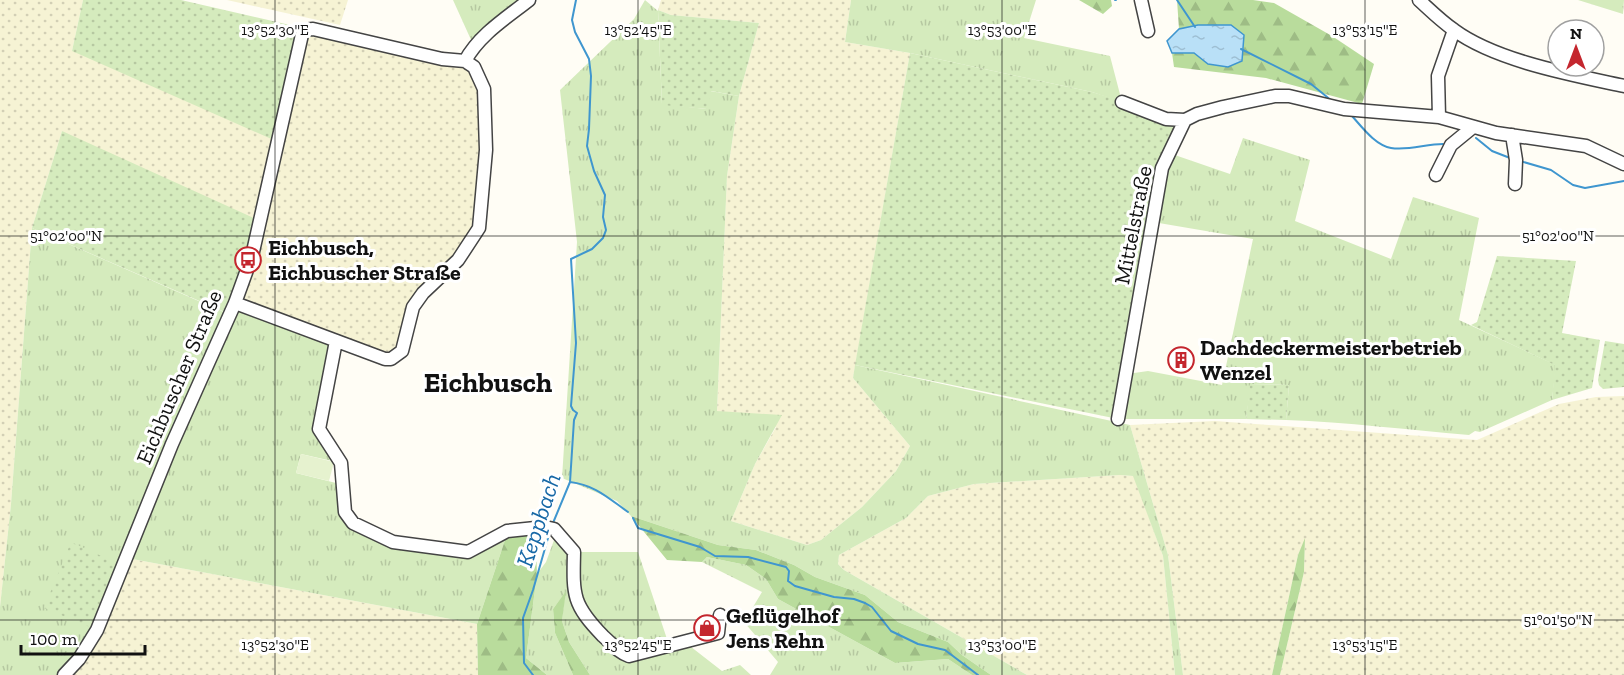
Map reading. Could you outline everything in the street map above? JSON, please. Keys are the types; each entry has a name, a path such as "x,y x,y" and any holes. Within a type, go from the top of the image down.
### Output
{"street":[{"path":"235,303 385,359 391,359 402,351 413,307 423,292 458,260 479,228 486,150 484,89 474,67 465,61 472,48 487,33 529,0"},
{"path":"1141,0 1148,31"},
{"path":"1419,0 1454,30 1480,45 1532,64 1624,86"},
{"name":"Eichbuscher Straße","path":"64,675 79,659 97,630 172,444 235,303 252,256 303,30 313,28 442,59 465,61"},
{"path":"1439,117 1438,76 1454,30"},
{"path":"1122,102 1166,120 1185,120 1223,107 1282,96 1344,109 1439,117 1512,135 1586,146 1624,164"},
{"name":"Mittelstraße","path":"1118,419 1162,168 1185,120"},
{"path":"1436,175 1451,145 1473,127"},
{"path":"1512,135 1516,160 1515,184"},
{"path":"336,341 319,429 342,466 345,512 353,523 393,542 468,552 507,531 545,527 574,552 574,591 578,606 587,620 620,652 629,656 718,633 720,615"}],"shaded area":[{"path":"0,0 83,0 72,51 298,32 318,33 465,66 474,72 480,88 486,150 479,228 423,293 402,351 391,359 233,298 62,131 32,228 11,504 0,607"},
{"path":"227,0 348,0 340,25"},
{"path":"661,0 851,0 845,42 910,53 853,378 910,446 896,471 862,507 821,540 807,545 731,521 755,464 776,427 717,411 727,176 739,96 759,23 671,15 658,10"},
{"path":"1624,396 1624,675 1280,675 1304,572 1305,540 1298,555 1272,675 1183,675 1168,555 1130,425 1215,421 1477,440 1559,404 1596,397"},
{"path":"1134,476 1163,556 1175,675 1027,675 844,570 838,564 839,555 906,518 928,496 974,484"},
{"path":"127,558 477,624 478,675 64,675"}],"green space":[{"path":"83,0 181,0 290,25 298,32 276,141 72,51"},
{"path":"453,0 524,0 472,42"},
{"path":"645,0 658,11 662,104 706,109 710,91 739,96 727,176 717,411 782,415 755,464 731,521 807,545 821,540 862,507 896,471 910,446 853,378 855,365 1130,425 1168,555 1183,675 1175,675 1163,556 1133,476 974,484 928,496 906,518 839,555 838,564 844,570 1027,675 991,675 948,642 898,622 865,595 815,577 794,565 756,550 718,545 631,516 617,501 562,478 577,242 560,90 634,19"},
{"path":"851,0 1036,0 1024,38 1110,56 1122,102 1092,92 910,53 845,42"},
{"path":"1079,0 1111,0 1112,6 1103,14"},
{"path":"1177,0 1253,0 1274,3 1332,36 1374,64 1362,104 1266,78 1174,67 1172,53 1194,53 1209,64 1228,67 1242,61 1244,35 1198,25 1179,29"},
{"path":"1578,0 1624,0 1623,14"},
{"path":"658,10 671,15 759,23 739,96 711,91 707,109 662,105"},
{"path":"910,53 1092,92 1185,120 1162,168 1118,419 855,365"},
{"path":"62,131 258,220 227,313 32,228"},
{"path":"1243,138 1310,160 1295,221 1391,259 1413,197 1479,218 1459,320 1556,365 1552,400 1469,435 1286,420 1289,385 1251,384 1246,419 1118,419 1127,374 1148,371 1222,385 1253,239 1153,222 1169,153 1230,174"},
{"path":"32,228 226,313 233,298 336,341 319,429 341,463 301,454 296,473 344,485 345,512 393,542 448,551 506,537 477,624 127,558 97,630 64,675 0,675 0,607 11,504"},
{"path":"1497,256 1576,261 1562,333 1600,340 1592,388 1552,400 1555,365 1471,325 1477,322"},
{"path":"1605,341 1624,344 1624,387 1603,389 1599,385"},
{"path":"1250,384 1289,385 1286,420 1246,419"},
{"path":"301,454 334,462 329,481 296,473"},
{"path":"631,516 718,545 756,550 794,565 815,577 865,595 898,622 948,642 991,675 972,675 948,659 895,663 778,599 766,579 746,565 707,557 702,562 667,560"},
{"path":"535,526 537,574 526,658 547,675 478,675 477,624 506,537"},
{"path":"557,532 574,552 638,552 669,645 686,643 722,671 740,665 751,675 590,675 569,642 562,621 565,593 553,609 555,633 573,675 547,675 526,658 537,574 546,562"},
{"path":"1305,538 1304,572 1280,675 1272,675 1298,555"},
{"path":"71,542 123,566 97,630 44,608"},
{"path":"707,557 746,565 766,579 778,599 895,663 948,659 972,675 770,675 778,662 744,622 762,592 702,562"},
{"path":"566,591 562,621 569,642 590,675 573,675 555,633 553,609"}],"water":[{"path":"1198,25 1231,25 1244,35 1242,61 1228,67 1208,64 1194,53 1172,53 1167,41 1179,29"}],"waterway":[{"name":"Keppbach","path":"553,523 570,482 574,420 577,413 571,406 576,343 571,259 592,249 603,238 606,230 603,217 605,195 594,171 587,146 591,76 589,59 575,32 572,20 576,0"},
{"path":"1177,0 1195,27"},
{"path":"1241,49 1311,84 1332,101"},
{"path":"1352,116 1369,135 1391,148 1404,149 1443,144"},
{"path":"1476,138 1492,151 1510,158"},
{"path":"1520,161 1551,170 1573,185 1585,188 1624,181"},
{"path":"570,482 594,489 628,512"},
{"path":"633,518 638,528 700,547 715,556 748,557 786,567 789,571 788,581 795,586 865,603 872,607 891,631 918,644 945,650 978,675"},
{"name":"Keppbach","path":"533,675 524,663 523,618 550,531"}],"place":[{"name":"Eichbusch, Eichbuscher Straße","path":"248,260"},
{"name":"Dachdeckermeisterbetrieb Wenzel","path":"1181,360"},
{"name":"Geflügelhof Jens Rehn","path":"707,628"}],"district":[{"name":"Eichbusch","path":"488,382"}]}
